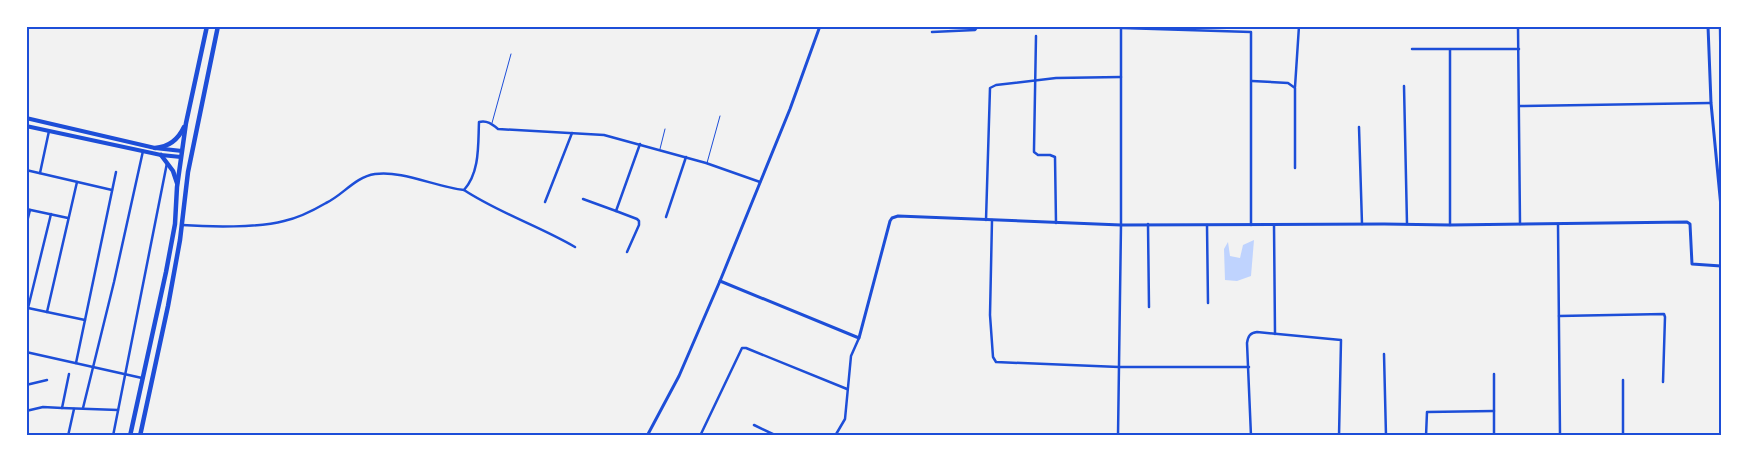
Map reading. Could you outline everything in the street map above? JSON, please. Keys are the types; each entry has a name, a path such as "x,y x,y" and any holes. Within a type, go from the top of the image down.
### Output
{"main road":[{"path":"140,436 168,306 182,225 188,172 218,26"},
{"path":"130,436 166,272 174,224 186,123 207,29 216,33"},
{"path":"26,118 155,148 182,151"},
{"path":"155,148 164,147 172,143 180,135 186,123"},
{"path":"26,126 161,155 181,157"},
{"path":"161,155 173,171 177,187"}],"street":[{"path":"647,436 679,376 720,280 790,109 820,26"},
{"path":"932,32 975,30 978,26"},
{"path":"1295,168 1295,88 1299,26"},
{"path":"1520,224 1518,26 1708,26 1711,103 1721,207"},
{"path":"1720,26 1721,92"},
{"path":"1118,436 1122,27 1250,31 1252,34 1251,225"},
{"path":"1036,36 1034,149 1038,155 1055,157 1056,223"},
{"path":"1412,49 1519,49"},
{"path":"1450,50 1450,225"},
{"path":"986,220 990,88 996,85 1035,80 1122,77"},
{"path":"1252,81 1288,83 1295,88"},
{"path":"1404,86 1407,224"},
{"path":"1520,106 1711,103"},
{"path":"464,190 470,183 477,159 479,122 491,123 498,129 604,135 706,163 760,182"},
{"path":"1359,127 1362,224"},
{"path":"40,173 49,130"},
{"path":"545,202 572,133"},
{"path":"617,209 640,144"},
{"path":"83,408 114,282 143,151"},
{"path":"666,217 686,157"},
{"path":"113,436 167,162"},
{"path":"26,170 112,190"},
{"path":"76,363 116,172"},
{"path":"182,225 249,225 285,221 328,202 355,182 372,174 399,175 434,185 464,190 480,201 575,247"},
{"path":"46,312 77,182"},
{"path":"1720,196 1721,184"},
{"path":"583,199 617,209 637,219 639,223 627,252"},
{"path":"26,209 68,218"},
{"path":"26,226 30,210"},
{"path":"51,214 27,308 85,320"},
{"path":"835,436 845,419 852,352 859,338 892,218 898,216 1121,225 1450,225 1558,222 1687,222 1690,224 1692,264 1721,266"},
{"path":"992,220 990,315 994,360 1002,363 1119,367 1248,367"},
{"path":"1558,222 1560,436"},
{"path":"1148,224 1149,307"},
{"path":"1207,225 1208,303"},
{"path":"1274,225 1275,334"},
{"path":"720,280 859,338"},
{"path":"1559,316 1664,314 1663,382"},
{"path":"1254,332 1275,334 1337,339 1342,342 1339,435 1250,435 1247,343 1249,336 1254,332"},
{"path":"700,436 742,348 847,389"},
{"path":"26,352 144,378"},
{"path":"1384,354 1386,436"},
{"path":"62,408 69,374"},
{"path":"1494,374 1494,436"},
{"path":"26,384 47,380"},
{"path":"1623,380 1623,436"},
{"path":"26,411 43,407 118,410"},
{"path":"68,436 74,409"},
{"path":"1426,436 1427,412 1494,411"},
{"path":"754,425 777,436"}],"lane":[{"path":"491,123 511,54"},
{"path":"706,163 720,116"},
{"path":"659,150 665,128"}],"water":[{"path":"1254,240 1251,276 1237,281 1225,280 1224,249 1228,242 1230,256 1240,258 1243,245"}]}
